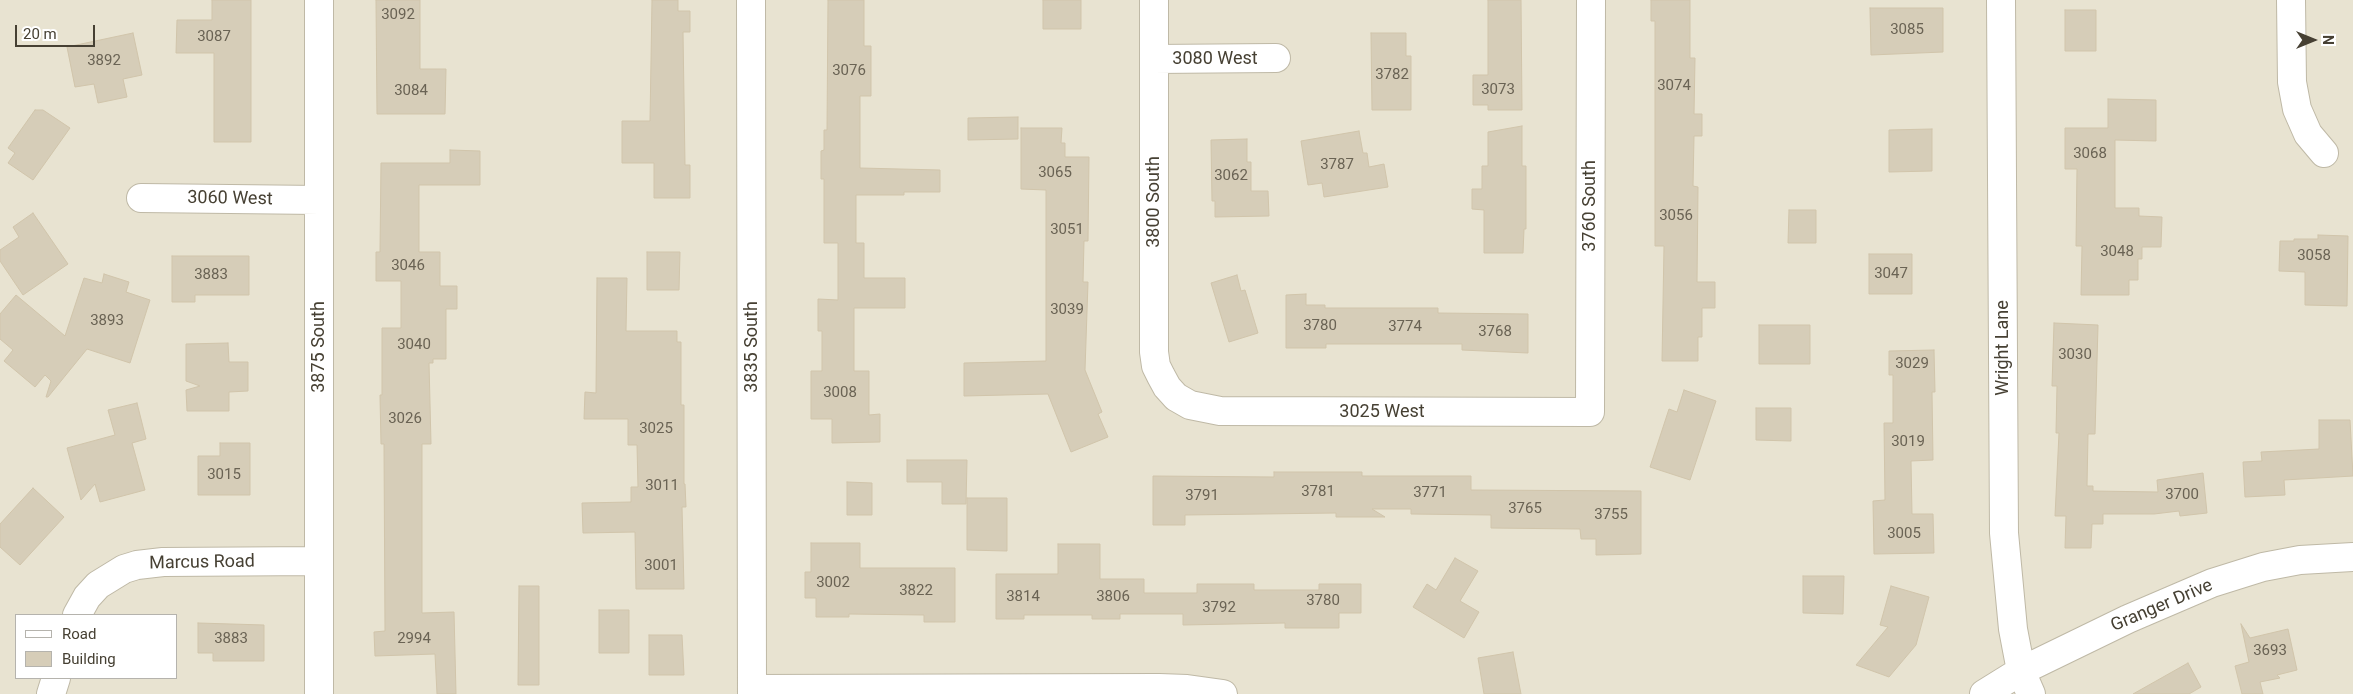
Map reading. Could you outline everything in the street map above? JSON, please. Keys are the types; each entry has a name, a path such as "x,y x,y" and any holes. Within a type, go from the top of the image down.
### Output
{"street":[{"name":"3875 South","path":"319,0 319,694"},
{"name":"3835 South","path":"751,0 752,692"},
{"name":"3800 South","path":"1154,0 1154,352 1160,376 1176,397"},
{"name":"3760 South","path":"1590,0 1590,412"},
{"name":"Wright Lane","path":"2002,0 2004,533 2013,629 2026,682"},
{"path":"2291,0 2292,82 2297,109 2308,134 2324,153"},
{"name":"3080 West","path":"1154,59 1276,58"},
{"name":"3060 West","path":"141,198 319,200"},
{"name":"3025 West","path":"1176,397 1190,405 1220,411 1590,412"},
{"name":"Granger Drive","path":"1984,694 2026,682 2128,619 2212,583 2263,567 2300,560 2353,557"},
{"name":"Marcus Road","path":"78,614 87,597 98,585 124,569 137,564 164,562 319,561"},
{"path":"50,694 56,679"},
{"path":"752,692 1159,688 1187,689 1223,694"}],"shaded area":[{"path":"0,0 2353,0 2353,694 0,694"}],"building":[{"path":"212,0 251,0 251,142 214,142 214,53 176,53 177,20 212,20"},
{"path":"376,0 420,0 420,69 446,69 445,114 377,114"},
{"path":"652,0 678,0 678,11 690,11 690,32 683,32 685,165 690,165 690,198 654,198 654,163 622,163 622,121 650,121"},
{"path":"828,0 864,0 864,46 871,46 871,96 860,96 860,168 940,170 940,192 904,192 904,195 856,195 856,243 864,243 864,278 905,278 905,308 854,308 854,371 869,371 869,415 880,414 880,442 832,443 832,419 811,419 811,371 822,371 822,331 818,331 818,299 838,300 838,243 824,243 824,179 821,179 821,151 824,150 824,130 827,130"},
{"path":"1043,0 1081,0 1081,29 1043,29"},
{"path":"1488,0 1521,0 1522,110 1488,110 1488,105 1473,105 1473,75 1488,75"},
{"path":"1651,0 1690,0 1690,58 1695,58 1694,114 1702,114 1702,136 1694,136 1693,186 1698,187 1697,282 1715,282 1715,308 1702,308 1702,337 1698,337 1698,361 1662,361 1664,246 1655,246 1655,21 1651,21"},
{"path":"1870,8 1943,8 1943,52 1871,55"},
{"path":"2065,10 2096,10 2096,51 2065,51"},
{"path":"133,33 142,75 123,79 127,97 98,103 94,84 75,87 67,47"},
{"path":"1371,33 1406,33 1406,56 1411,56 1411,110 1372,110"},
{"path":"2108,99 2156,100 2156,141 2115,140 2115,208 2139,208 2139,216 2162,217 2161,247 2142,247 2142,259 2138,259 2138,280 2129,280 2129,295 2081,295 2082,246 2076,246 2077,169 2065,169 2065,128 2108,128"},
{"path":"35,110 43,110 70,128 33,180 8,163 15,153 8,148"},
{"path":"1018,117 1018,139 968,140 968,118"},
{"path":"1522,126 1522,166 1526,166 1526,229 1524,229 1523,253 1484,253 1484,210 1472,209 1472,189 1482,189 1482,166 1488,166 1488,132"},
{"path":"1021,128 1062,128 1061,143 1065,143 1065,157 1089,157 1088,241 1084,241 1083,282 1088,282 1085,370 1102,412 1098,414 1108,437 1071,452 1048,394 964,396 964,363 1046,361 1046,190 1021,189"},
{"path":"1932,129 1932,171 1889,172 1889,130"},
{"path":"1359,131 1363,153 1367,153 1369,167 1384,164 1388,187 1324,197 1322,183 1308,185 1301,141"},
{"path":"1247,139 1247,162 1251,162 1251,191 1268,191 1269,216 1215,217 1215,201 1212,201 1211,140"},
{"path":"450,150 480,151 480,185 419,185 419,252 440,252 440,286 457,286 457,309 446,309 446,359 433,359 433,363 429,363 431,444 422,444 422,613 454,612 456,694 437,694 435,654 375,656 374,632 385,631 384,444 381,444 380,395 382,395 382,328 401,328 401,281 376,281 376,252 380,252 381,163 450,163"},
{"path":"1789,210 1816,210 1816,243 1788,243"},
{"path":"33,213 68,264 23,295 0,261 0,250 19,237 13,227"},
{"path":"2318,235 2348,236 2347,306 2305,305 2305,272 2279,271 2280,241 2318,239"},
{"path":"647,252 680,252 679,290 647,290"},
{"path":"1869,254 1912,254 1912,294 1869,294"},
{"path":"172,256 249,256 249,295 195,295 195,302 172,302"},
{"path":"104,274 129,282 126,292 150,300 130,363 87,349 48,397 46,397 51,381 45,375 35,387 4,361 13,350 0,339 0,314 16,295 65,336 84,278 102,283"},
{"path":"1237,275 1241,291 1245,290 1258,333 1229,342 1211,283"},
{"path":"597,278 627,278 626,331 677,331 677,342 681,342 681,405 684,405 684,484 686,507 682,507 684,589 636,589 635,532 583,533 582,503 631,502 631,487 638,487 637,445 628,445 628,419 584,419 585,392 596,393"},
{"path":"1306,294 1306,305 1325,305 1325,308 1438,308 1438,313 1528,314 1528,353 1462,350 1462,344 1326,344 1326,348 1286,348 1286,295"},
{"path":"2054,323 2098,325 2095,434 2088,434 2087,486 2093,486 2093,491 2158,492 2157,480 2203,473 2207,513 2180,516 2179,511 2154,514 2103,514 2103,524 2092,524 2091,548 2065,548 2066,516 2055,516 2059,433 2056,433 2057,386 2052,386"},
{"path":"1759,325 1810,325 1810,364 1759,364"},
{"path":"228,343 229,362 248,362 248,391 229,392 229,411 187,411 186,390 200,386 186,381 186,344"},
{"path":"1934,350 1935,392 1932,392 1933,460 1911,461 1912,514 1933,514 1934,553 1874,554 1873,501 1885,500 1884,423 1893,423 1893,375 1889,375 1889,351"},
{"path":"1684,390 1716,401 1690,480 1650,467 1669,409 1677,412"},
{"path":"137,403 146,439 132,443 145,490 100,502 95,484 81,500 67,448 115,435 108,410"},
{"path":"1756,408 1791,408 1791,441 1756,440"},
{"path":"2319,420 2350,420 2353,476 2284,480 2285,495 2245,497 2243,462 2262,461 2261,452 2319,449"},
{"path":"220,443 250,443 250,495 198,495 198,456 220,456"},
{"path":"907,460 967,460 966,504 942,504 942,482 907,482"},
{"path":"1274,472 1362,472 1362,476 1471,476 1471,490 1641,491 1641,554 1596,555 1596,539 1581,539 1580,529 1491,528 1491,515 1411,514 1411,509 1372,509 1385,517 1336,517 1336,513 1185,515 1185,525 1153,525 1153,476 1274,477"},
{"path":"847,482 872,483 872,515 847,515"},
{"path":"33,488 64,517 20,565 0,547 0,524"},
{"path":"967,498 1007,498 1007,551 967,550"},
{"path":"811,543 860,543 860,568 955,568 955,622 924,622 924,615 849,614 849,617 816,617 816,598 805,598 805,572 811,572"},
{"path":"1058,544 1100,544 1100,579 1144,579 1144,593 1197,593 1197,584 1254,584 1254,590 1319,590 1319,584 1361,584 1361,613 1339,613 1339,628 1285,628 1285,623 1183,625 1183,614 1120,614 1120,619 1092,619 1092,615 1024,615 1024,619 996,619 996,574 1058,574"},
{"path":"1455,558 1478,571 1460,601 1479,612 1464,638 1413,607 1427,584 1436,590"},
{"path":"1803,576 1844,576 1843,614 1803,613"},
{"path":"519,586 539,586 539,685 518,685"},
{"path":"1891,586 1929,597 1916,645 1889,677 1856,665 1888,627 1880,625"},
{"path":"599,610 629,610 629,653 599,653"},
{"path":"198,623 264,625 264,661 213,661 213,653 198,653"},
{"path":"2241,624 2250,638 2288,629 2297,670 2277,675 2280,678 2260,682 2263,694 2242,694 2235,666 2249,662"},
{"path":"649,635 682,635 684,675 649,675"},
{"path":"1513,652 1521,694 1484,694 1478,658"},
{"path":"2188,663 2201,687 2189,694 2133,694"}]}
